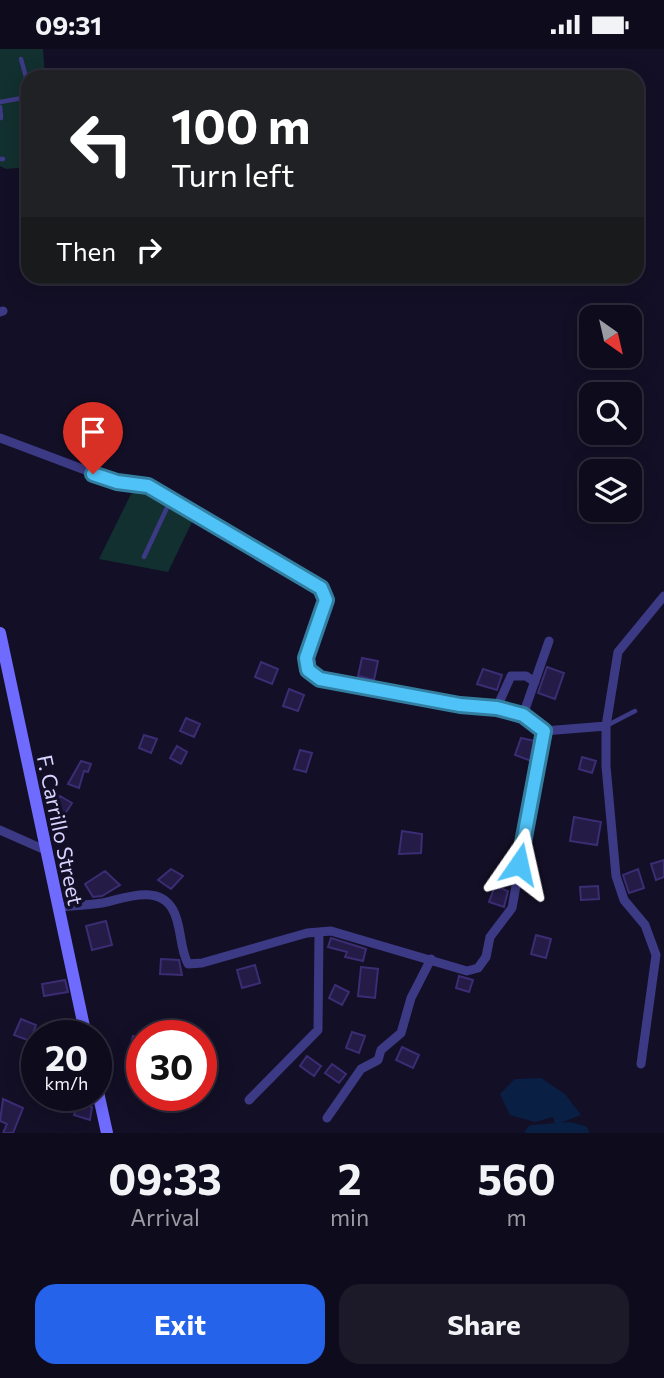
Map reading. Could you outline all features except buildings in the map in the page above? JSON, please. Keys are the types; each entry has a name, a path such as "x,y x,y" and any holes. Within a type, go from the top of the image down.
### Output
{"street":[{"path":"0,438 117,482 148,486 321,588 326,600 306,658 308,670 320,679 460,705 497,708 523,715 544,731 607,726"},
{"path":"641,1064 656,955 645,925 624,900 616,876 606,766 607,726 618,652 664,596"},
{"name":"F. Carrillo Street","path":"0,633 83,1020"},
{"path":"523,715 549,641"},
{"path":"497,708 510,676 526,676 536,682"},
{"path":"58,907 99,903 144,894 162,898 174,911 181,951 188,964 202,963 331,931 467,971 478,968 486,957 490,937 512,908 544,731"},
{"path":"0,830 45,850"},
{"path":"249,1100 318,1030 319,932"},
{"path":"327,1118 360,1069 378,1061 381,1050 401,1034 411,998 431,959"},
{"path":"102,1111 107,1133"}],"lane":[{"path":"21,59 24,70"},
{"path":"1,118 0,105 21,99"},
{"path":"144,557 172,499"},
{"path":"607,726 635,711"}],"green space":[{"path":"0,49 43,49 44,70 21,70 21,168 6,169 0,166"},
{"path":"135,491 192,522 168,572 99,559 131,494"}],"water":[{"path":"541,1078 565,1094 581,1115 555,1125 553,1117 535,1122 510,1115 500,1094 515,1079"}],"waterway":[{"path":"533,1133 569,1130 581,1133"}],"route":[{"path":"93,474 117,482 148,486 321,588 326,600 306,658 308,670 320,679 460,705 497,708 523,715 544,731 519,864"}]}
